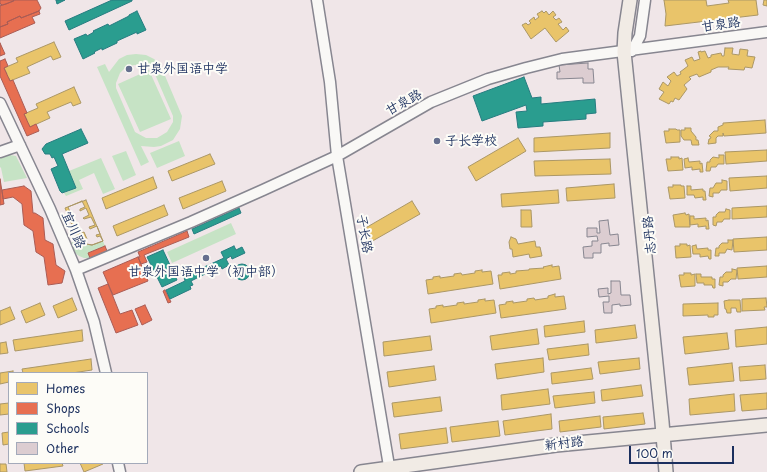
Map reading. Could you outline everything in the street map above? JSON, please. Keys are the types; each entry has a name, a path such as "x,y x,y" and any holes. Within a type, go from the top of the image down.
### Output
{"main road":[{"path":"628,51 624,33 630,0"},
{"path":"628,51 633,34 638,0"},
{"name":"志丹路","path":"628,51 666,434 673,472"},
{"name":"新村路","path":"361,472 390,470 556,445 767,425"},
{"name":"志丹路","path":"666,434 666,472"}],"street":[{"name":"子长路","path":"317,0 330,82 337,156 390,470"},
{"name":"志丹路","path":"624,0 619,33 628,51"},
{"path":"628,51 640,36 646,0"},
{"name":"甘泉路","path":"76,270 191,222 337,156 431,102 488,79 550,62 579,56 628,51 767,32"},
{"name":"宜川路","path":"0,103 76,270 94,322 106,372"},
{"path":"0,152 20,146"}],"green space":[{"path":"127,55 146,55 160,64 182,116 180,129 173,140 161,146 141,146 149,162 141,166 97,67 105,64 109,72 119,59","holes":["134,65 145,66 154,72 173,116 173,122 167,132 157,138 146,138 135,132 116,88 116,83 120,73 124,69"]},
{"path":"149,70 171,119 140,132 118,84"},
{"path":"179,141 185,156 157,168 150,153"},
{"path":"126,151 136,175 123,181 112,156"},
{"path":"10,155 16,156 27,178 4,182 0,167 0,158"},
{"path":"101,158 115,189 103,194 94,173 79,180 83,189 66,196 64,193 76,188 69,171"},
{"path":"231,223 236,234 172,263 167,252"},
{"path":"78,240 92,245 103,241 105,246 88,253 90,258 84,258 74,252 70,243"}],"building: Homes":[{"path":"664,0 706,0 707,6 729,3 728,0 756,0 758,15 665,26 666,14"},
{"path":"764,0 767,0 767,6 763,5"},
{"path":"542,11 544,13 546,11 549,15 553,11 556,15 553,17 556,20 559,18 562,22 558,24 563,30 566,27 569,31 556,42 545,28 531,39 522,25 526,23 528,25 531,23 529,21 534,17 535,20 539,17 537,14"},
{"path":"54,42 61,57 53,60 51,56 27,67 30,73 10,81 9,78 6,79 5,75 7,74 4,68 18,62 16,58"},
{"path":"725,48 733,48 732,54 739,55 740,49 748,50 747,56 755,57 752,68 745,67 744,70 728,69 729,67 718,67 699,77 697,74 689,77 691,79 684,85 687,89 679,100 675,98 673,102 671,101 669,104 659,99 664,92 659,89 663,82 668,86 671,81 667,77 674,72 677,76 681,74 680,72 688,66 685,60 692,57 694,61 700,59 698,52 701,51 705,51 708,58 711,57 711,55 721,53 722,56 724,56"},
{"path":"74,87 81,103 73,106 71,102 47,112 50,118 30,127 28,123 26,125 24,121 27,120 24,114 38,108 36,104"},
{"path":"765,120 766,133 724,136 723,133 723,136 718,136 716,138 716,143 708,144 711,137 709,136 714,131 718,131 718,127 723,125 723,123"},
{"path":"685,128 691,128 691,131 696,137 696,140 698,140 699,145 692,145 691,140 684,140 681,136 681,130 685,130"},
{"path":"669,129 680,130 680,142 666,143 664,131 669,131"},
{"path":"610,133 610,148 534,152 534,138"},
{"path":"518,138 526,151 476,181 468,167"},
{"path":"767,150 767,161 726,164 725,152"},
{"path":"210,154 215,164 172,181 168,171"},
{"path":"719,155 724,155 724,164 718,164 716,167 711,167 710,171 706,171 707,162 710,162 713,157 719,158"},
{"path":"671,157 679,157 679,159 682,158 683,170 668,171 666,159 671,159"},
{"path":"688,158 689,162 700,161 700,164 702,163 703,172 700,172 700,169 692,170 692,167 685,168 684,159"},
{"path":"610,159 611,174 535,176 534,161"},
{"path":"767,176 767,188 730,191 729,178"},
{"path":"153,177 157,188 106,209 102,198"},
{"path":"722,180 727,181 727,190 721,190 719,193 713,193 713,197 709,196 710,188 713,188 716,183 722,183"},
{"path":"222,181 226,191 183,209 179,198"},
{"path":"614,184 615,198 567,201 566,188"},
{"path":"673,185 684,186 685,198 670,199 668,187 673,187"},
{"path":"687,186 691,186 691,190 703,189 703,191 705,191 706,200 703,200 703,197 695,198 694,195 687,195"},
{"path":"558,190 559,203 502,207 501,194"},
{"path":"86,200 103,241 92,245 86,244 82,241 79,242 65,208"},
{"path":"82,201 85,207 80,209 80,211 86,208 89,215 83,218 91,217 95,225 89,227 90,229 97,226 100,234 96,235 97,237 100,236 103,241 92,245 86,244 82,241 87,239 84,232 79,234 68,207"},
{"path":"412,201 420,214 369,243 362,230"},
{"path":"164,205 168,215 117,236 113,226"},
{"path":"767,206 767,217 732,219 732,208"},
{"path":"726,209 730,210 730,219 724,219 722,222 717,222 716,226 713,225 713,217 716,217 719,212 725,212"},
{"path":"521,210 531,210 532,227 521,227"},
{"path":"685,213 686,215 689,214 690,227 675,227 673,215"},
{"path":"690,216 694,216 694,219 706,218 706,221 708,220 709,229 706,229 706,226 698,227 698,224 690,225"},
{"path":"511,237 516,239 518,244 535,241 536,247 540,247 542,256 530,258 529,254 513,257 509,242"},
{"path":"767,237 767,250 734,252 733,239"},
{"path":"728,240 733,240 732,250 727,249 725,253 719,253 719,256 715,256 716,248 719,248 722,243 728,243"},
{"path":"680,244 687,244 687,246 690,245 691,257 676,258 675,246 680,246"},
{"path":"696,245 697,249 708,248 708,250 711,250 711,259 709,259 708,256 700,257 700,254 693,254 692,246"},
{"path":"552,265 552,267 559,266 561,279 500,289 498,275 502,275 502,273 510,272 510,274 516,273 516,271 544,268 543,267"},
{"path":"767,266 767,277 738,279 737,268"},
{"path":"732,269 737,270 736,279 723,282 723,286 719,285 720,277 723,277 726,272 732,272"},
{"path":"482,270 482,272 491,271 493,284 428,294 426,280 440,276 440,278 454,276 454,274 461,273 462,275 475,273 475,271"},
{"path":"684,273 691,273 691,275 695,274 695,286 681,287 679,275 684,275"},
{"path":"696,274 701,274 701,277 712,277 712,279 715,279 715,288 713,288 712,285 697,283"},
{"path":"555,294 555,297 564,296 566,309 501,318 499,305 513,301 513,303 527,301 527,299 534,298 535,300 548,298 548,296"},
{"path":"72,298 77,310 58,318 53,306"},
{"path":"766,298 767,307 764,307 765,310 742,311 742,299"},
{"path":"485,299 485,301 494,300 496,313 431,323 429,309 443,305 443,307 457,305 457,303 464,302 464,304 478,302 478,300"},
{"path":"740,300 741,312 737,312 736,308 731,308 731,313 727,313 724,301"},
{"path":"40,303 45,315 26,323 21,311"},
{"path":"718,303 718,315 714,315 714,317 708,317 708,315 683,316 683,304"},
{"path":"10,307 15,319 0,325 0,311"},
{"path":"584,321 585,332 545,337 544,326"},
{"path":"635,325 637,338 596,343 595,330"},
{"path":"767,327 767,344 736,347 735,330"},
{"path":"537,329 539,344 492,350 490,336"},
{"path":"82,330 83,341 15,351 13,340"},
{"path":"727,333 729,349 685,354 683,337"},
{"path":"430,336 432,350 384,356 383,342"},
{"path":"6,342 8,353 0,354 0,343"},
{"path":"588,344 589,355 549,360 547,349"},
{"path":"543,358 544,372 497,379 495,364"},
{"path":"639,358 640,369 600,374 598,362"},
{"path":"91,359 92,370 79,372 23,372 22,369"},
{"path":"732,363 734,381 689,385 687,368"},
{"path":"765,365 766,379 740,381 739,367"},
{"path":"434,366 436,380 389,387 387,372"},
{"path":"591,368 593,379 552,384 551,373"},
{"path":"13,371 8,372 8,382 0,384 0,373"},
{"path":"641,385 643,396 602,401 601,390"},
{"path":"548,389 550,404 502,410 501,395"},
{"path":"594,392 595,403 555,408 553,396"},
{"path":"767,393 767,409 742,411 740,395"},
{"path":"734,394 735,411 690,415 689,399"},
{"path":"440,397 442,411 394,417 392,403"},
{"path":"8,403 8,414 0,415 0,404"},
{"path":"643,413 645,424 604,429 603,417"},
{"path":"551,414 552,429 505,435 503,421"},
{"path":"600,416 601,427 560,432 559,421"},
{"path":"498,421 500,436 452,442 450,427"},
{"path":"446,428 448,443 401,449 399,434"},
{"path":"8,432 8,444 3,445 2,433"},
{"path":"0,464 6,464 7,472 0,472"},
{"path":"24,464 62,464 63,466 25,471"},
{"path":"80,464 103,464 84,472"}],"building: Shops":[{"path":"0,0 13,0 14,1 0,6"},
{"path":"15,0 37,0 41,8 39,11 21,18 20,16 7,22 8,24 0,27 0,3 2,5"},
{"path":"39,11 40,14 32,17 35,23 0,38 0,27 8,24 7,22 20,16 21,18"},
{"path":"0,43 5,54 0,56"},
{"path":"5,59 8,66 4,68 10,81 13,80 27,113 24,114 30,127 36,124 39,131 27,136 0,76 0,61"},
{"path":"0,179 4,204 0,205"},
{"path":"24,186 31,191 33,213 43,218 45,240 53,244 56,265 65,271 62,283 48,285 44,257 36,252 33,231 24,225 22,204 13,197 3,199 2,190"},
{"path":"187,231 189,237 144,255 147,262 141,264 138,257 140,257 138,252"},
{"path":"105,246 107,251 90,258 88,253"},
{"path":"138,257 148,281 113,295 103,272"},
{"path":"108,284 120,314 132,310 138,325 116,333 98,288"},
{"path":"165,290 171,302 168,303 163,291"},
{"path":"145,305 152,320 142,325 135,309"}],"building: Schools":[{"path":"56,0 65,0 57,4"},
{"path":"112,0 132,1 69,30 65,21"},
{"path":"137,11 146,30 137,34 137,32 117,41 117,43 102,50 102,48 83,59 74,39 86,34 87,36 94,32 93,31 108,24 109,26"},
{"path":"524,77 532,98 541,97 541,104 595,99 596,113 586,114 586,119 543,122 543,126 518,128 516,112 527,111 526,105 482,121 473,96"},
{"path":"81,129 88,143 62,154 76,188 62,193 51,169 58,166 54,157 52,158 50,154 45,154 42,149 46,144"},
{"path":"239,208 241,213 194,234 192,229"},
{"path":"234,246 236,250 242,247 245,253 232,259 231,256 226,259 229,265 222,269 221,266 191,281 193,285 190,286 191,289 170,299 166,290 185,281 184,277 187,275 185,269 190,267 193,272 224,258 221,252"},
{"path":"163,250 177,280 162,287 147,257"},
{"path":"242,264 249,269 250,272 245,279 242,280 235,275 234,272 239,265"}],"building: Other":[{"path":"588,63 588,69 593,69 594,83 583,83 583,78 557,79 557,72 560,72 559,65"},
{"path":"608,220 610,235 618,234 619,245 609,246 609,243 601,244 601,253 593,253 593,258 584,258 583,247 592,246 592,241 598,241 597,236 587,237 587,228 597,228 597,233 600,233 599,221"},
{"path":"611,281 620,281 621,295 630,295 631,305 612,305 612,313 604,313 603,302 609,302 609,296 599,297 598,289 608,288 608,294 611,293"}],"place":[{"name":"甘泉外国语中学","path":"129,69"},
{"name":"子长学校","path":"437,141"},
{"name":"甘泉外国语中学（初中部）","path":"206,258"}]}
